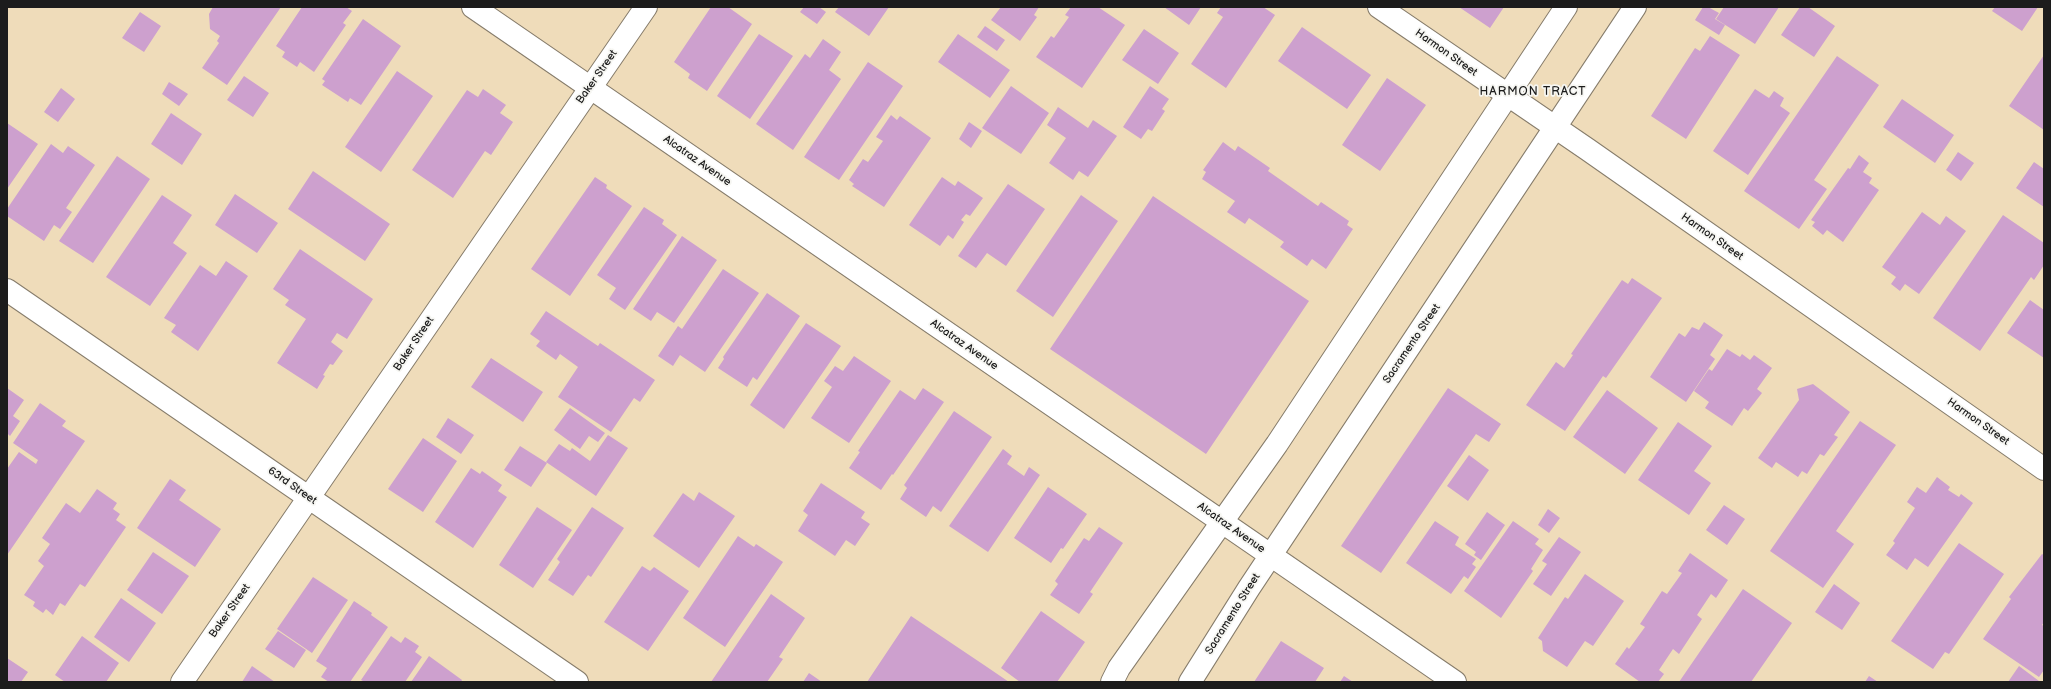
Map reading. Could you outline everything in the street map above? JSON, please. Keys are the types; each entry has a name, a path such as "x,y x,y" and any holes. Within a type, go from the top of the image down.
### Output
{"street":[{"name":"Alcatraz Avenue","path":"473,7 1455,682"},
{"name":"Baker Street","path":"182,682 646,7"},
{"name":"Harmon Street","path":"1379,7 2044,468"},
{"path":"1116,675 1277,444 1566,7"},
{"name":"Sacramento Street","path":"1190,682 1270,555 1635,7"},
{"name":"63rd Street","path":"7,290 577,682"}],"building":[{"path":"213,7 281,7 227,85 202,68 219,43 217,41 220,36 210,29 209,14"},
{"path":"302,7 346,7 352,11 343,23 346,25 314,72 300,62 297,67 282,57 285,52 276,46"},
{"path":"711,7 728,7 752,24 707,91 688,78 690,74 674,62"},
{"path":"804,7 819,7 826,12 817,24 800,12"},
{"path":"839,7 889,7 869,36 835,12"},
{"path":"1001,7 1039,7 1034,15 1037,17 1020,41 991,20"},
{"path":"1071,7 1098,7 1125,25 1082,88 1036,57 1051,36 1054,38 1069,17 1065,15"},
{"path":"1164,7 1201,7 1189,25"},
{"path":"1221,7 1263,7 1275,15 1226,88 1191,64 1223,17 1217,13"},
{"path":"1459,7 1504,7 1490,28"},
{"path":"1703,7 1708,7 1719,13 1715,19 1725,25 1719,35 1695,20"},
{"path":"1724,7 1779,7 1755,44 1716,19"},
{"path":"1800,7 1808,7 1835,26 1814,57 1781,35"},
{"path":"1995,7 2038,7 2022,31 1992,11"},
{"path":"140,12 161,26 144,52 122,38"},
{"path":"363,19 401,46 361,105 350,98 348,102 322,85 325,81 322,79"},
{"path":"985,26 1005,40 997,51 977,37"},
{"path":"1302,27 1371,75 1347,109 1278,61"},
{"path":"1144,29 1179,53 1158,84 1122,60"},
{"path":"759,34 793,56 750,119 717,96"},
{"path":"958,34 1010,70 990,98 938,62"},
{"path":"1710,36 1740,55 1686,139 1651,116 1695,48 1700,51"},
{"path":"823,39 841,52 829,70 841,79 793,150 756,124 805,54 810,58"},
{"path":"2044,55 2044,130 2009,106"},
{"path":"1837,56 1879,85 1814,180 1827,189 1799,229 1744,191"},
{"path":"868,62 903,86 839,180 804,157"},
{"path":"397,71 433,96 381,172 345,147"},
{"path":"244,76 269,93 253,117 227,100"},
{"path":"1387,78 1426,105 1380,171 1342,145"},
{"path":"169,82 188,94 179,106 162,94"},
{"path":"1011,86 1049,113 1021,154 982,128"},
{"path":"1150,86 1169,99 1162,109 1165,111 1152,131 1148,129 1141,139 1123,127"},
{"path":"61,88 75,99 58,122 44,112"},
{"path":"483,89 506,105 500,113 513,122 491,155 485,151 453,198 412,170 467,90 478,97"},
{"path":"1755,89 1769,98 1774,91 1784,98 1780,106 1790,113 1748,175 1713,151"},
{"path":"1902,99 1954,135 1935,163 1883,127"},
{"path":"1058,107 1088,128 1093,120 1117,136 1088,177 1079,171 1073,180 1049,163 1066,138 1047,125"},
{"path":"171,113 202,134 182,165 151,144"},
{"path":"891,115 897,120 900,116 931,138 884,207 852,186 854,184 849,180 863,159 868,162 883,141 876,137"},
{"path":"969,122 982,131 971,148 959,139"},
{"path":"7,123 38,144 7,189"},
{"path":"1223,142 1235,151 1238,146 1270,168 1268,171 1318,206 1321,202 1349,221 1347,225 1353,229 1326,269 1312,259 1307,266 1280,247 1284,242 1249,218 1245,224 1227,212 1235,201 1202,179 1206,172 1203,170"},
{"path":"51,144 63,153 68,146 95,165 66,208 72,212 60,229 54,225 44,241 7,216 7,209"},
{"path":"1958,152 1974,163 1961,181 1946,170"},
{"path":"1859,155 1869,163 1863,172 1872,178 1869,183 1879,190 1843,242 1827,230 1823,235 1812,226 1815,222 1811,220"},
{"path":"117,156 150,179 93,263 59,241"},
{"path":"2034,162 2044,169 2044,207 2016,188"},
{"path":"313,171 390,224 365,261 288,209"},
{"path":"595,177 607,185 606,188 632,206 570,296 531,269"},
{"path":"942,177 955,186 958,181 983,198 970,216 966,214 961,220 964,222 953,239 948,235 940,246 909,225"},
{"path":"1008,184 1045,209 1006,266 987,253 976,268 958,256"},
{"path":"235,194 278,223 257,253 215,225"},
{"path":"162,195 192,215 173,243 187,253 150,306 106,277"},
{"path":"1081,195 1118,221 1053,317 1016,291"},
{"path":"1153,196 1309,301 1206,454 1050,349"},
{"path":"644,207 664,220 662,224 677,235 625,310 609,299 616,288 597,275"},
{"path":"1922,212 1940,225 1946,216 1966,231 1919,294 1905,284 1900,291 1891,284 1896,277 1882,267"},
{"path":"2003,215 2044,243 2044,265 2034,280 2031,277 1980,351 1933,318"},
{"path":"682,236 717,260 674,323 657,312 651,321 633,309"},
{"path":"300,249 373,299 347,339 337,333 331,342 343,351 333,365 330,364 317,389 277,363 306,319 285,305 289,300 273,289"},
{"path":"226,261 248,276 198,351 171,332 176,325 164,318 200,265 216,276"},
{"path":"723,269 759,293 705,372 680,355 673,366 658,356 678,326 682,329"},
{"path":"1632,278 1662,298 1606,378 1603,376 1565,431 1526,405 1556,362 1564,368 1573,355 1571,354 1622,280 1628,284"},
{"path":"767,293 800,316 757,380 753,377 747,387 718,368 724,359 723,357"},
{"path":"2030,300 2044,310 2044,358 2007,333"},
{"path":"546,311 598,346 600,343 655,380 640,402 634,398 611,432 558,397 578,367 560,354 556,360 536,346 540,341 530,334"},
{"path":"1704,322 1723,335 1710,355 1715,359 1686,402 1650,377 1679,333 1685,337 1692,327 1699,330"},
{"path":"806,323 841,346 784,429 750,405"},
{"path":"1727,349 1740,357 1742,354 1750,360 1754,355 1772,368 1757,389 1762,393 1748,411 1744,408 1732,426 1705,408 1709,402 1694,391 1709,369 1712,371"},
{"path":"854,356 891,381 849,443 811,418 832,387 824,381 835,366 843,371"},
{"path":"491,358 543,392 523,422 471,387"},
{"path":"1813,384 1850,412 1834,435 1838,437 1824,456 1820,454 1807,474 1802,471 1798,477 1776,462 1772,468 1758,458 1799,400 1797,389"},
{"path":"7,388 24,400 13,416 20,421 10,436 7,433"},
{"path":"923,388 944,402 881,490 849,468 860,452 858,451 900,390 915,400"},
{"path":"1448,388 1501,424 1489,442 1476,434 1381,573 1341,546"},
{"path":"1607,390 1658,428 1625,474 1573,437"},
{"path":"40,403 66,421 62,426 85,441 7,555 7,469 19,452 36,464 38,460 13,443"},
{"path":"570,408 605,433 598,442 589,436 580,449 554,430"},
{"path":"954,411 992,437 941,512 933,506 926,517 900,499 907,488 904,485"},
{"path":"448,418 474,435 461,454 436,437"},
{"path":"1860,421 1896,445 1836,531 1854,544 1823,588 1770,551"},
{"path":"1678,422 1712,446 1694,471 1711,483 1689,515 1638,480"},
{"path":"608,435 628,448 596,496 546,462 559,444 570,451 572,448 590,461"},
{"path":"423,438 457,461 423,512 388,489"},
{"path":"520,446 547,463 531,487 504,470"},
{"path":"1003,449 1012,456 1007,464 1024,476 1029,467 1040,475 988,552 949,526"},
{"path":"1469,455 1489,470 1468,501 1447,486"},
{"path":"471,468 480,474 482,471 502,485 498,491 507,497 473,548 435,522"},
{"path":"1937,477 1950,487 1948,490 1959,497 1961,494 1973,503 1928,567 1915,558 1907,570 1886,555 1895,543 1893,541 1915,508 1907,502 1917,487 1926,493"},
{"path":"170,479 186,490 179,500 221,529 195,567 137,528"},
{"path":"821,483 865,512 861,518 870,524 855,546 846,540 835,556 798,531 808,515 803,511"},
{"path":"1048,487 1087,514 1063,549 1061,548 1051,563 1014,538"},
{"path":"97,489 117,503 113,509 120,514 116,520 126,527 85,587 80,584 65,606 60,603 53,615 46,609 43,613 33,606 35,602 24,595 44,566 38,561 50,544 42,538 66,503 80,513"},
{"path":"699,492 735,516 699,568 653,536 683,493 694,501"},
{"path":"1724,505 1745,519 1727,545 1706,530"},
{"path":"537,507 572,530 533,588 499,565"},
{"path":"592,507 624,528 591,577 588,575 573,596 548,580 560,562 557,559"},
{"path":"1548,509 1560,518 1549,533 1538,525"},
{"path":"1487,512 1505,525 1481,560 1474,555 1476,552 1465,544"},
{"path":"1435,521 1459,537 1455,545 1476,559 1472,564 1476,567 1468,579 1464,576 1451,594 1406,563"},
{"path":"1513,521 1539,539 1535,544 1543,550 1531,569 1533,571 1501,618 1464,591"},
{"path":"1099,527 1123,543 1090,592 1093,594 1079,614 1050,595 1058,584 1055,581 1084,538 1089,541"},
{"path":"738,536 754,547 756,544 783,562 725,647 683,618"},
{"path":"1559,537 1581,552 1551,596 1533,584 1547,564 1542,561"},
{"path":"1959,543 2004,574 1949,654 1945,652 1933,669 1891,641"},
{"path":"153,552 189,576 162,614 127,590"},
{"path":"1690,553 1728,580 1716,598 1711,594 1697,615 1702,619 1679,654 1673,649 1659,670 1664,674 1658,682 1640,682 1615,664 1627,647 1629,649 1645,627 1640,624 1662,591 1667,594 1682,573 1678,571"},
{"path":"2042,554 2044,555 2044,622 2042,625 2044,626 2044,670 2039,677 1983,639 2011,599 2009,597"},
{"path":"642,566 650,571 654,567 689,591 648,651 604,622"},
{"path":"1585,574 1624,601 1593,646 1585,641 1567,667 1543,651 1542,641 1538,638 1565,597 1568,599"},
{"path":"313,577 348,600 312,653 277,629"},
{"path":"1834,584 1860,603 1842,630 1815,612"},
{"path":"1743,589 1792,623 1751,682 1679,682"},
{"path":"771,594 805,618 779,657 783,659 767,682 711,682"},
{"path":"121,598 156,623 129,662 94,637"},
{"path":"354,601 372,613 371,615 388,627 350,682 329,682 321,677 327,668 316,661"},
{"path":"1041,611 1085,642 1057,682 1020,682 1001,668"},
{"path":"911,616 987,667 1009,682 867,682"},
{"path":"278,631 306,650 294,668 265,649"},
{"path":"82,636 119,663 106,682 65,682 55,675"},
{"path":"391,636 401,643 405,637 419,646 415,652 422,657 405,682 365,682 361,680"},
{"path":"1281,641 1324,668 1315,682 1254,682"},
{"path":"429,656 462,680 461,682 411,682"},
{"path":"7,658 28,672 21,682 7,682"},
{"path":"252,666 275,682 242,682"},
{"path":"2019,666 2039,681 2008,682"},
{"path":"809,673 822,682 803,682"},
{"path":"1344,676 1353,682 1340,682"},
{"path":"1869,676 1878,682 1865,682"}],"district":[{"name":"HARMON TRACT","path":"1533,92"}]}
